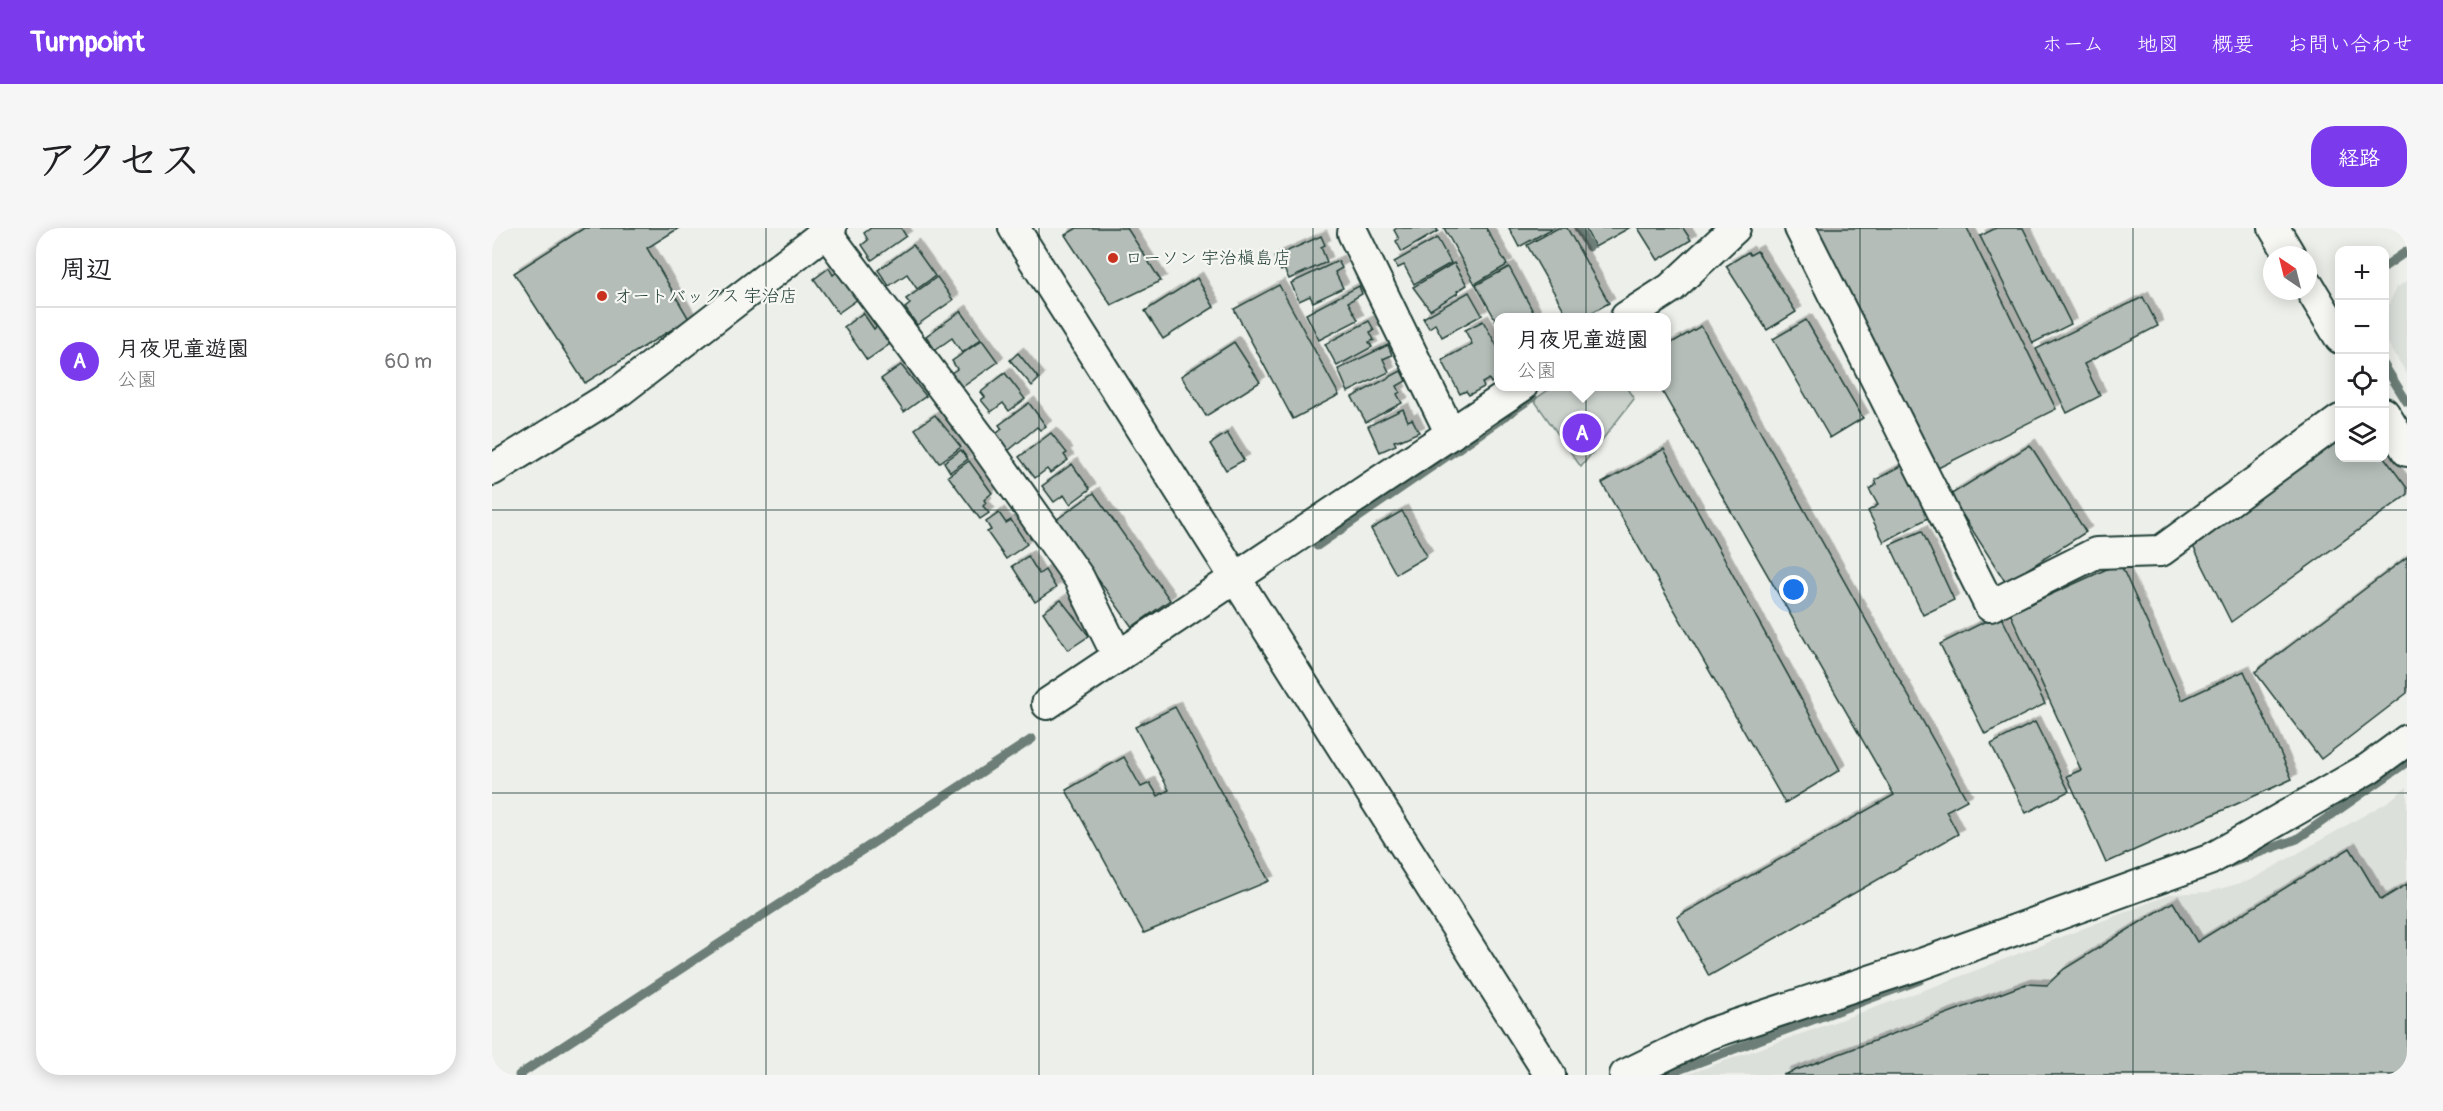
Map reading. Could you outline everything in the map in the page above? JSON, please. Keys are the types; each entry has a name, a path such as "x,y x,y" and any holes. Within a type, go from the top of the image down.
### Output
{"street":[{"path":"1014,228 1550,1075"},
{"path":"1634,313 1671,288 1735,228"},
{"path":"1800,228 1990,606 2096,553 2161,551 2335,424"},
{"path":"2274,228 2285,246"},
{"path":"494,463 621,390 829,230 1079,578 1118,657"},
{"path":"1353,233 1450,434"},
{"path":"2317,300 2335,330"},
{"path":"1047,704 1516,391"},
{"path":"2389,420 2407,451"},
{"path":"1625,1075 1709,1034 1921,964 2209,860 2369,768 2407,740"}],"shaded area":[{"path":"2407,281 2407,374 2389,345 2389,304 2396,288"},
{"path":"1547,391 1629,391 1634,399 1581,467 1534,400"},
{"path":"2407,787 2407,1075 1685,1075 1941,984 2171,894 2209,892 2251,880 2389,801"}],"building":[{"name":"オートバックス 宇治店","path":"584,228 679,228 647,248 689,319 585,383 514,273"},
{"path":"871,228 901,228 906,236 872,260 862,245 868,240 864,233"},
{"name":"ローソン 宇治槇島店","path":"1077,228 1127,228 1161,281 1111,305 1065,235"},
{"path":"1397,228 1436,228 1438,231 1402,252 1396,241 1399,239 1394,230"},
{"path":"1444,228 1486,228 1507,265 1475,284"},
{"path":"1509,228 1553,228 1519,247"},
{"path":"1558,228 1567,228 1609,303 1591,313 1566,313 1527,245"},
{"path":"1585,228 1629,228 1595,247"},
{"path":"1638,228 1683,228 1691,240 1658,260"},
{"path":"1811,228 1967,228 2056,409 1932,471"},
{"path":"1996,228 2023,228 2071,324 2033,343 1980,236"},
{"path":"1321,236 1325,245 1321,247 1327,262 1289,279 1284,269 1281,271 1274,257"},
{"path":"1437,238 1451,263 1414,284 1404,265 1398,268 1394,262"},
{"path":"913,245 935,276 917,289 907,274 889,286 878,270"},
{"path":"1757,251 1796,312 1767,330 1726,266 1748,252 1750,255"},
{"path":"1338,261 1342,268 1335,272 1343,288 1313,302 1310,296 1299,301 1291,283"},
{"path":"1454,263 1467,285 1430,310 1413,287"},
{"path":"1509,267 1534,313 1494,313 1494,317 1476,285"},
{"path":"829,268 833,275 839,270 858,299 838,313 814,279"},
{"path":"937,277 953,300 917,325 905,308 910,304 906,299"},
{"path":"1197,278 1214,307 1163,339 1145,311"},
{"path":"1279,285 1339,395 1293,419 1234,309"},
{"path":"1359,286 1362,294 1348,302 1358,320 1319,340 1306,314"},
{"path":"1469,292 1482,315 1442,337 1435,324 1429,328 1423,318"},
{"path":"2143,297 2158,326 2084,364 2100,396 2067,413 2036,349"},
{"path":"961,311 981,339 962,353 952,338 935,350 926,336"},
{"path":"863,313 874,329 877,326 890,344 867,360 844,327"},
{"path":"1806,320 1863,418 1830,438 1773,339"},
{"path":"1369,321 1374,330 1370,332 1374,340 1369,342 1372,347 1337,366 1325,344"},
{"path":"1483,321 1494,341 1494,381 1491,383 1489,379 1482,383 1484,387 1469,395 1466,391 1460,394 1442,360 1472,344 1465,330"},
{"path":"1701,326 1967,800 1946,811 1958,834 1709,976 1677,917 1894,795 1662,391 1671,391 1671,343"},
{"path":"982,340 998,362 961,388 951,373 957,369 952,361"},
{"path":"1234,342 1260,382 1206,416 1181,376"},
{"path":"1388,345 1392,355 1383,359 1389,372 1348,392 1338,369"},
{"path":"1018,353 1039,379 1032,386 1010,360"},
{"path":"901,365 926,396 904,412 881,379"},
{"path":"1401,371 1406,381 1397,386 1400,392 1397,394 1402,403 1366,422 1352,397"},
{"path":"1005,373 1025,399 1009,411 1003,403 991,412 981,400 985,397 981,392"},
{"path":"1029,403 1046,426 1040,430 1037,427 1008,451 996,434 1002,429 999,425"},
{"path":"1403,409 1408,421 1412,419 1419,432 1394,441 1396,445 1380,452 1368,426"},
{"path":"935,415 961,447 939,463 915,429"},
{"path":"1051,433 1067,453 1064,455 1068,460 1050,473 1047,469 1035,478 1019,457"},
{"path":"1227,433 1244,460 1226,470 1210,444"},
{"path":"2335,438 2335,462 2388,462 2407,488 2407,495 2231,622 2191,542"},
{"path":"2030,445 2086,532 2006,583 1950,495"},
{"path":"1664,449 1840,770 1785,803 1602,483"},
{"path":"961,450 968,459 950,472 944,462"},
{"path":"969,461 992,493 984,500 986,503 983,506 989,513 980,519 948,476"},
{"path":"1072,464 1090,489 1070,504 1064,495 1054,502 1042,486"},
{"path":"1903,465 1930,517 1884,542 1868,511 1878,505 1869,489 1877,484 1875,480"},
{"path":"1094,493 1170,600 1132,627 1056,520"},
{"path":"1402,511 1427,556 1396,574 1371,529"},
{"path":"999,513 1006,523 1011,520 1027,544 1006,559 987,532 991,530 986,522"},
{"path":"1922,531 1954,600 1923,615 1890,545"},
{"path":"1028,556 1039,574 1045,570 1056,588 1035,602 1012,566"},
{"path":"2407,557 2407,693 2321,759 2255,672"},
{"path":"2120,563 2182,700 2244,671 2292,779 2106,863 2067,776 2081,770 2010,613"},
{"path":"1061,600 1089,636 1068,650 1043,612"},
{"path":"2000,614 2045,704 1985,734 1940,644"},
{"path":"1175,707 1269,881 1144,933 1066,790 1124,757 1141,787 1150,783 1158,796 1169,790 1135,727"},
{"path":"2035,722 2069,791 2026,813 1991,744"},
{"path":"2350,848 2381,900 2407,884 2407,1075 1783,1075 2026,984 2047,985 2064,969 2173,902 2197,942"}],"waterway":[{"path":"1578,228 1589,247"},
{"path":"2389,264 2407,251"},
{"path":"2389,373 2407,402"},
{"path":"1317,546 1533,397"},
{"path":"519,1075 1032,739"},
{"path":"2228,864 2297,839 2407,762"},
{"path":"1665,1075 1920,980"}],"place":[{"name":"ローソン 宇治槇島店","path":"1113,258"},
{"name":"オートバックス 宇治店","path":"602,296"},
{"name":"月夜児童遊園","path":"1582,433"}]}
